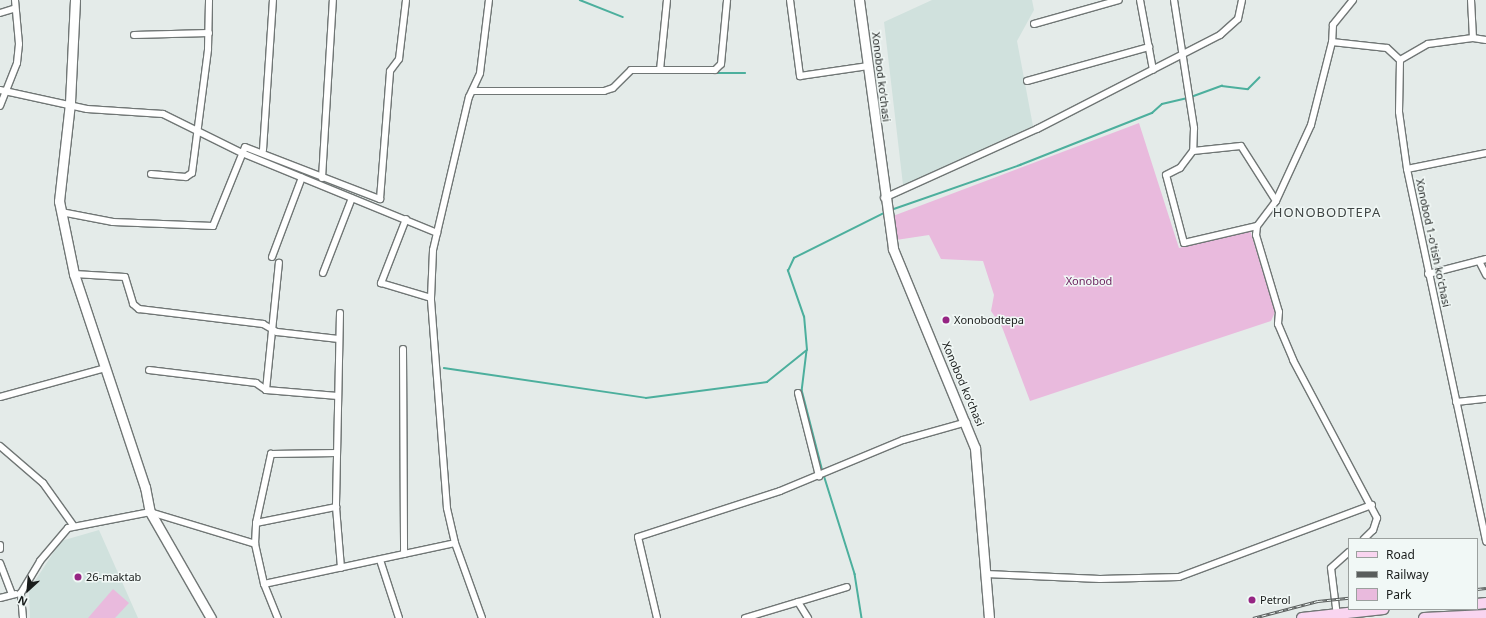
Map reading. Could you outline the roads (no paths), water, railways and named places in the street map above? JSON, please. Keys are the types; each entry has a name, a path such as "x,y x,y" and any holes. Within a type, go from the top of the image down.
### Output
{"main road":[{"path":"1302,618 1376,610"},
{"path":"1424,618 1486,615"}],"street":[{"path":"0,106 2,90 17,63 19,44 13,9 15,0"},
{"path":"75,0 70,103 59,201 74,274 150,512 211,618"},
{"path":"151,174 190,176 209,33 209,0"},
{"path":"263,150 273,0"},
{"path":"322,178 333,0"},
{"path":"380,209 390,71 399,59 406,0"},
{"path":"482,618 455,544 447,508 440,437 431,298 437,233 473,91 480,73 489,0"},
{"path":"660,70 667,0"},
{"path":"473,91 604,91 613,88 628,71 712,70 720,66 727,0"},
{"path":"790,0 800,76 868,66"},
{"name":"Xonobod koʻchasi","path":"859,0 886,212 900,270 967,421 977,458 989,618"},
{"path":"1034,24 1119,0"},
{"path":"1140,0 1153,70"},
{"path":"1174,0 1184,54 1194,150 1180,168 1168,174 1165,181 1184,243 1256,226 1276,201 1311,125 1332,42 1333,25 1353,0"},
{"path":"884,198 1030,132 1232,28 1242,10 1242,0"},
{"path":"1471,0 1473,38"},
{"path":"0,13 13,9"},
{"path":"134,35 209,33"},
{"path":"1332,42 1387,48 1400,60 1428,44 1473,38 1486,40"},
{"path":"1027,81 1149,47"},
{"name":"Xonobod 1-o'tish ko'chasi","path":"1400,60 1399,112 1407,169 1428,274 1486,542"},
{"path":"2,90 70,103 87,109 163,114 242,153 437,233"},
{"path":"62,212 112,222 213,226 245,147 263,150 322,178 380,199"},
{"path":"1194,150 1244,148 1276,201"},
{"path":"1407,169 1486,153"},
{"path":"272,257 302,178"},
{"path":"323,273 352,198"},
{"path":"406,219 381,283 431,298"},
{"path":"1256,226 1258,245 1279,312 1278,324 1293,360 1372,505 1376,524 1365,538"},
{"path":"1428,274 1483,260 1486,275"},
{"path":"266,390 279,263"},
{"path":"74,274 125,276 133,304 140,309 263,324 271,330 339,339"},
{"path":"340,313 336,507 341,568"},
{"path":"403,349 404,554"},
{"path":"0,397 105,368"},
{"path":"149,370 256,383 266,390 338,396"},
{"path":"798,393 819,476"},
{"path":"1456,402 1486,399"},
{"path":"657,618 638,537 830,472 903,440 967,421"},
{"path":"0,446 43,483 73,525"},
{"path":"278,618 264,584 255,544 256,523 271,454 337,453"},
{"path":"986,574 998,572 1100,579 1179,577 1372,505"},
{"path":"256,523 336,507"},
{"path":"23,618 21,593 40,561 73,525 150,512 255,544"},
{"path":"264,584 455,544"},
{"path":"1337,615 1330,568 1348,553"},
{"path":"380,560 399,618"},
{"path":"0,563 12,594"},
{"path":"745,618 847,587"},
{"path":"0,598 21,593"},
{"path":"798,602 808,618"}],"waterway":[{"path":"580,0 623,17"},
{"path":"715,73 745,73"},
{"path":"1191,97 1222,86 1248,89 1259,78"},
{"path":"891,210 1020,165 1152,113 1162,104 1188,98"},
{"path":"444,368 646,398 767,382 807,350 804,317 788,271 794,258 884,213"},
{"path":"807,351 802,390 823,472"},
{"path":"824,475 855,574 862,618"}],"railway":[{"path":"1478,589 1486,588"},
{"path":"1253,618 1318,601 1348,598"}],"place":[{"name":"Xonobodtepa","path":"946,320"},
{"name":"26-maktab","path":"78,577"},
{"name":"Petrol","path":"1252,600"}],"district":[{"name":"HONOBODTEPA","path":"1327,212"}],"park label":[{"name":"Xonobod","path":"1089,281"}]}
